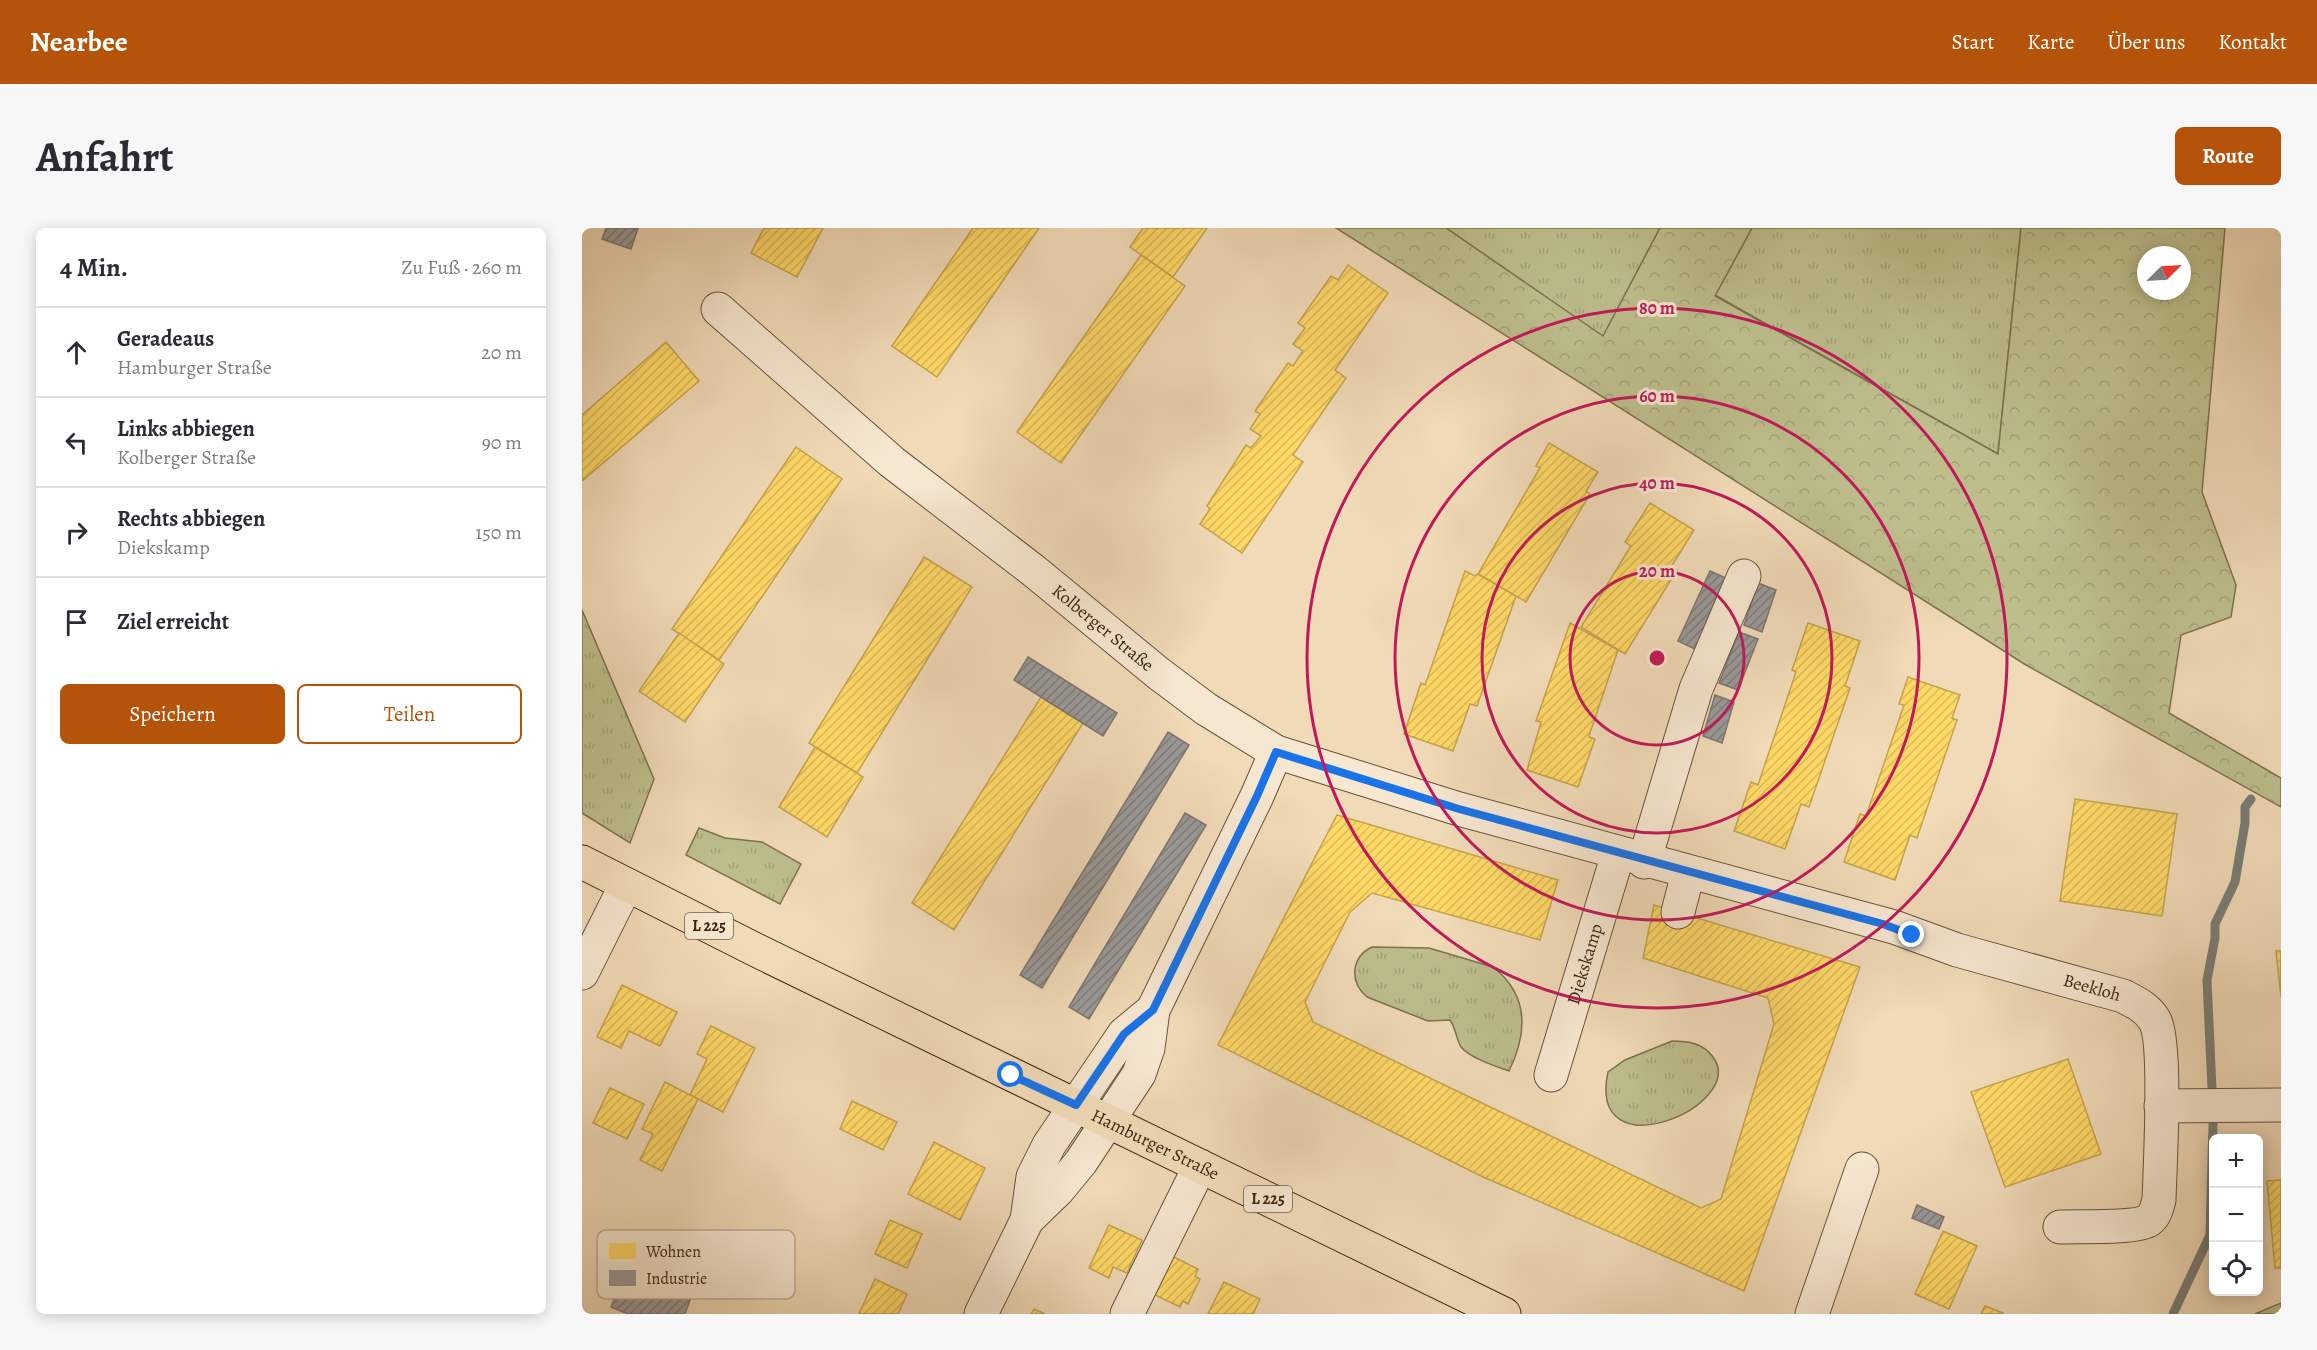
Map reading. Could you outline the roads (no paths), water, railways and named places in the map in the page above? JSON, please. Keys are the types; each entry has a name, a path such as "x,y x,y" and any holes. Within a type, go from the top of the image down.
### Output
{"main road":[{"name":"Hamburger Straße","path":"582,862 1504,1314"}],"street":[{"name":"Kolberger Straße","path":"718,309 892,462 1034,571 1158,673 1206,709 1276,752"},
{"name":"Diekskamp","path":"1551,1075 1696,689 1744,576"},
{"path":"1027,1220 1058,1190 1139,1074 1148,1048 1153,1010 1276,752 1459,809 1688,873 1678,912"},
{"name":"Beekloh","path":"1688,873 1894,927 1939,945 2123,996 2142,1006 2154,1019 2158,1029 2161,1106 2159,1200 2150,1220 2138,1224 2060,1227"},
{"path":"582,974 626,885"},
{"path":"981,1314 1027,1220 1033,1177 1048,1145 1124,1034 1153,1010"},
{"path":"2161,1106 2281,1105"},
{"path":"1127,1314 1200,1166"},
{"path":"1812,1314 1862,1169"}],"waterway":[{"path":"2212,1089 2207,980 2215,938 2215,924 2235,882 2245,823 2245,807 2251,799"},
{"path":"2173,1314 2210,1235 2213,1124"}]}
